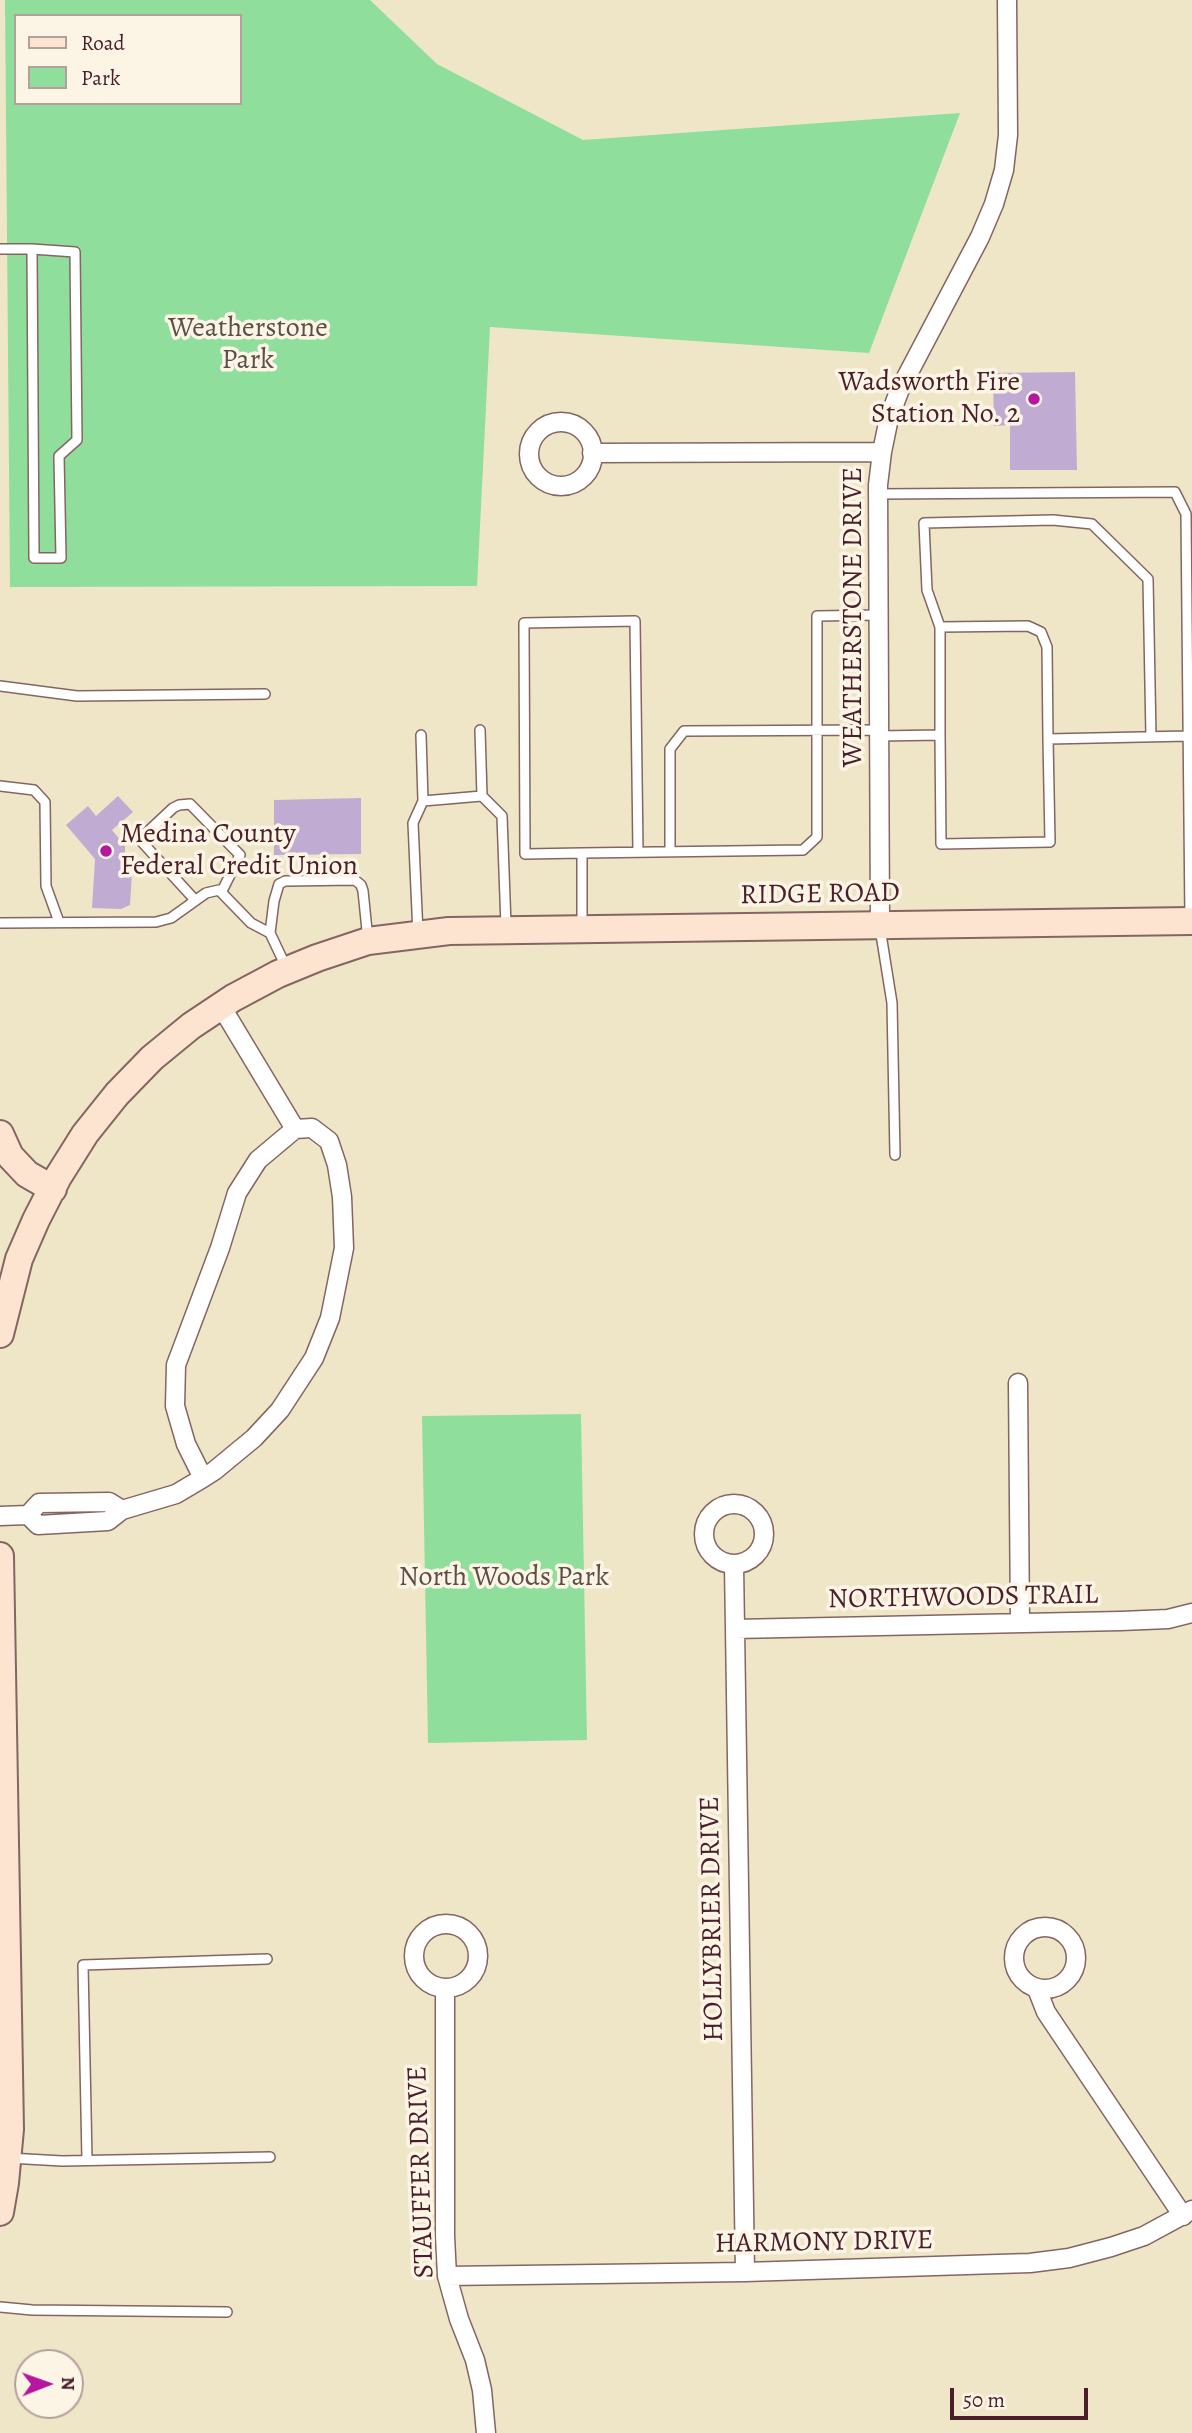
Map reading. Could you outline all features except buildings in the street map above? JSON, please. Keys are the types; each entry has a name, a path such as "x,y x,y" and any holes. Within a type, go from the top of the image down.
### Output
{"main road":[{"name":"RIDGE ROAD","path":"0,1329 19,1259 36,1220 85,1134 117,1094 152,1058 221,1006 287,970 368,941 449,931 1191,921"},
{"path":"0,1135 10,1156 27,1174 52,1189"},
{"path":"0,1556 7,2158 0,2212"}],"street":[{"name":"WEATHERSTONE DRIVE","path":"880,927 878,494 882,452 889,418 900,389 980,237 1004,170 1009,135 1007,0"},
{"path":"592,453 882,452"},
{"path":"221,1006 295,1129"},
{"path":"0,1516 27,1515 38,1525 108,1521 122,1510 176,1494 203,1478 254,1438 280,1410 314,1358 330,1318 344,1248 342,1197 337,1166 329,1141 312,1128 295,1129 258,1160 237,1193 220,1248 176,1365 174,1406 186,1444 203,1478"},
{"path":"1018,1383 1020,1623"},
{"name":"HOLLYBRIER DRIVE","path":"734,1565 746,2272"},
{"name":"NORTHWOODS TRAIL","path":"734,1629 1121,1622 1168,1619 1192,1614"},
{"name":"STAUFFER DRIVE","path":"445,1989 444,2236 447,2276 459,2319 475,2360 482,2390 486,2433"},
{"path":"1037,1989 1046,2012 1187,2213"},
{"name":"HARMONY DRIVE","path":"447,2276 746,2272 1030,2263 1069,2258 1111,2247 1144,2236 1187,2213"}],"lane":[{"path":"0,249 32,249 75,252 77,440 59,456 61,558 34,558 32,249"},
{"path":"878,494 1175,492 1185,514 1191,921"},
{"path":"940,627 1028,626 1041,632 1046,647 1050,842 941,844 940,627 927,590 924,523 1053,520 1092,524 1148,579 1151,737"},
{"path":"638,852 635,621 524,623 525,854 803,850 817,837 817,616 879,615"},
{"path":"0,686 77,696 265,694"},
{"path":"480,730 482,796 502,816 506,930"},
{"path":"670,852 670,749 684,731 817,730 940,735"},
{"path":"418,934 413,823 424,801 421,735"},
{"path":"1048,738 1188,736"},
{"path":"0,786 34,790 45,802 46,886 59,922"},
{"path":"424,801 482,796"},
{"path":"195,900 141,841 149,830 179,805 190,804 240,853 240,859 222,891"},
{"path":"582,853 582,929"},
{"path":"287,970 270,933 274,901 279,884 285,881 355,880 363,891 368,941"},
{"path":"0,923 156,922 171,918 211,891 222,891 251,923 270,933"},
{"path":"880,927 892,1003 895,1156"},
{"path":"87,2160 83,1965 267,1959"},
{"path":"7,2158 87,2160 270,2157"},
{"path":"0,2307 32,2310 227,2312"}],"green space":[{"name":"Weatherstone Park","path":"5,0 370,0 437,64 583,140 960,113 869,353 490,327 477,586 10,587"},
{"name":"North Woods Park","path":"581,1414 587,1740 428,1743 422,1416"}],"place":[{"name":"Wadsworth Fire Station No. 2","path":"1034,399"},
{"name":"Medina County Federal Credit Union","path":"106,851"}]}
